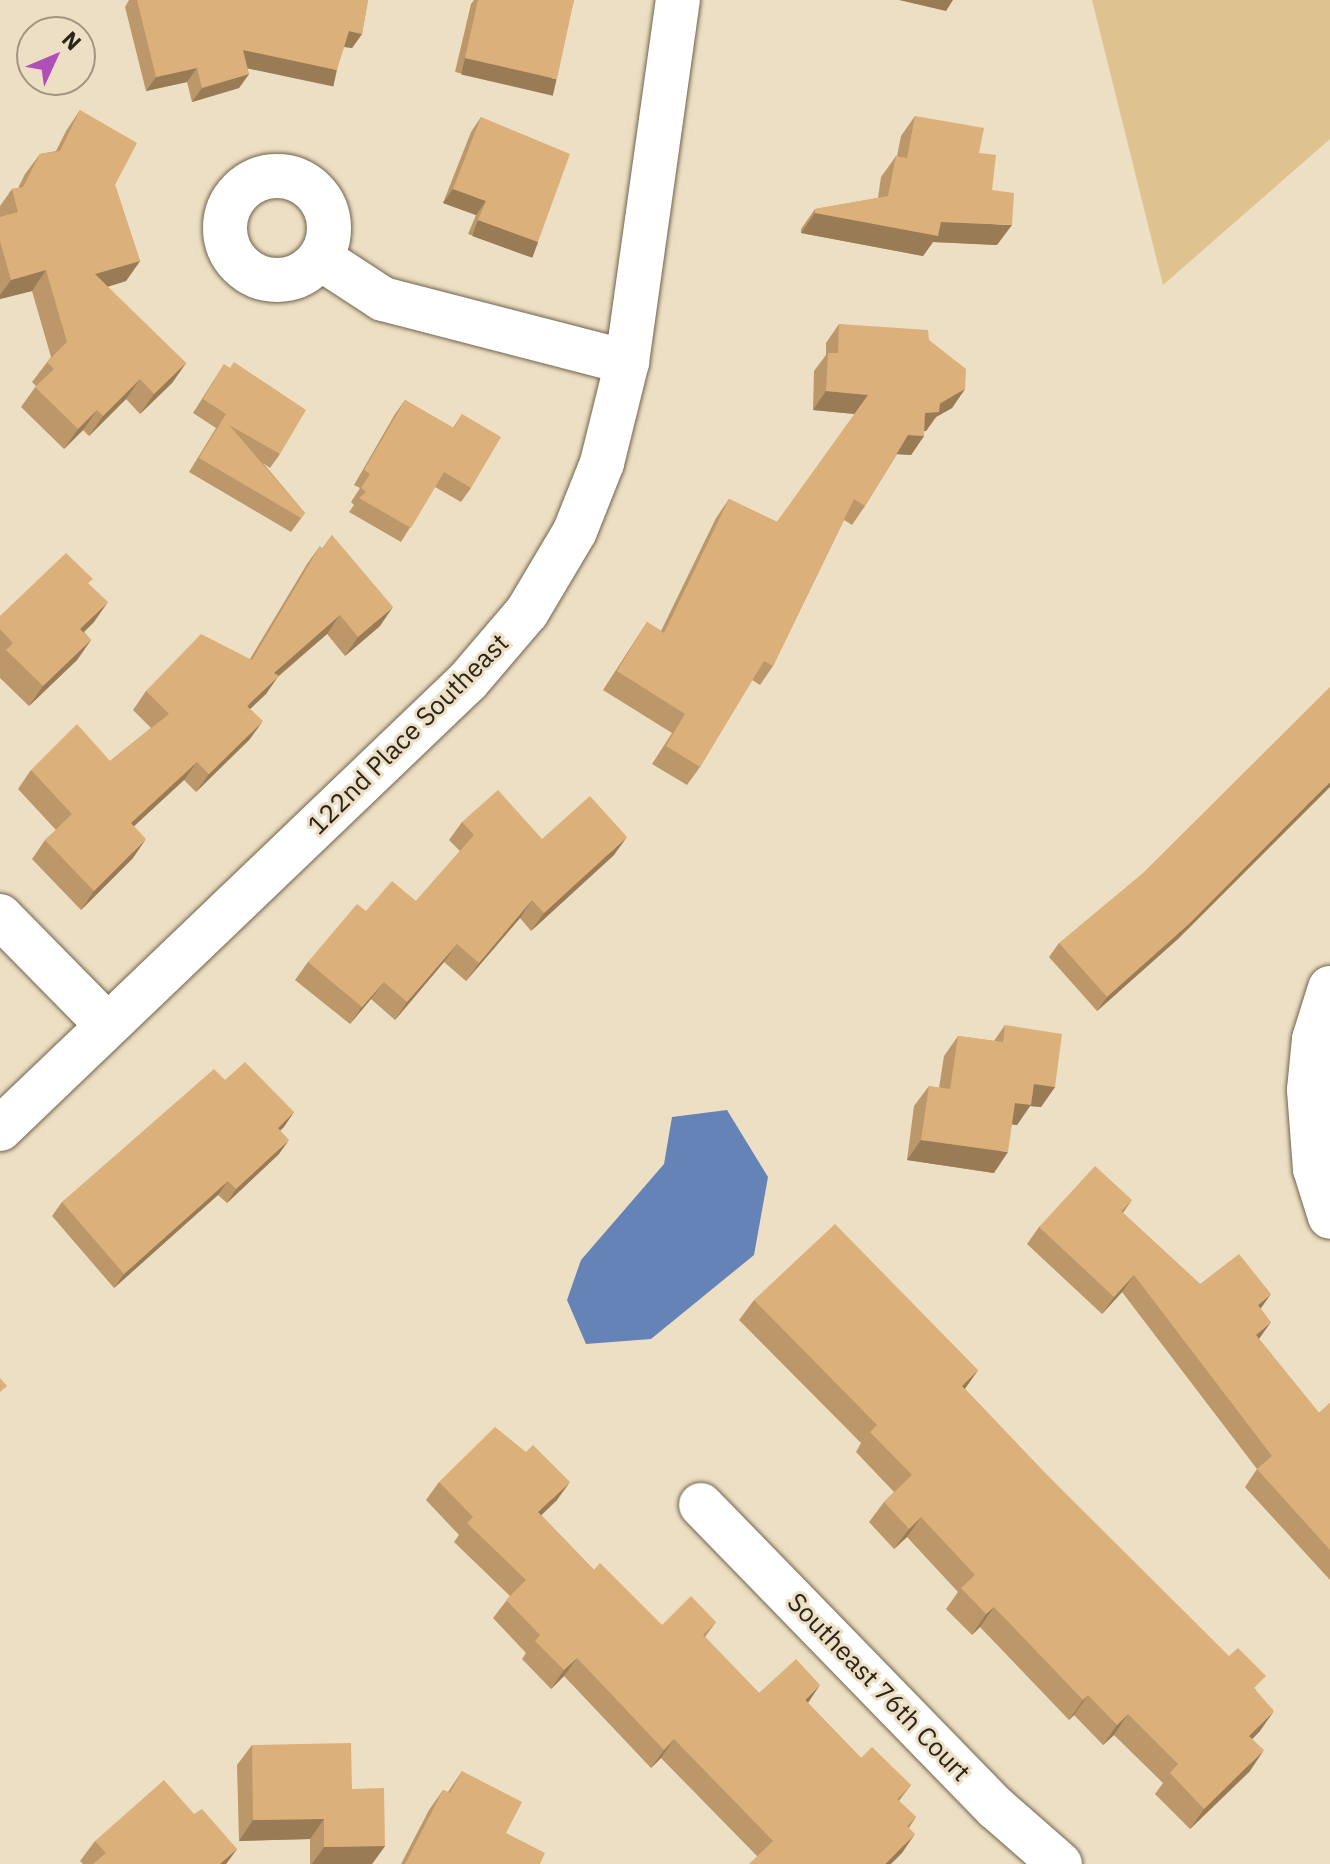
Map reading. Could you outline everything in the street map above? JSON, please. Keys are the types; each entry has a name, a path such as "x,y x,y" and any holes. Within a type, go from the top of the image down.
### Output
{"street":[{"name":"122nd Place Southeast","path":"0,1129 468,681 527,612 575,531 602,463 627,362 678,0"},
{"path":"320,258 383,299 627,362"},
{"path":"0,916 107,1025"},
{"path":"1330,988 1314,1039 1309,1090 1315,1169 1330,1217"},
{"name":"Southeast 76th Court","path":"701,1505 996,1808 1060,1864"}],"shaded area":[{"path":"1092,0 1330,0 1330,139 1163,285"}],"water":[{"path":"727,1110 768,1177 754,1255 651,1339 586,1344 567,1300 581,1260 664,1164 672,1117"}],"building":[{"path":"137,0 368,0 362,34 349,31 337,70 243,50 249,74 202,88 197,68 156,77"},
{"path":"478,0 574,0 557,79 465,58"},
{"path":"80,110 137,143 115,185 140,261 95,274 186,363 154,394 140,379 103,416 97,410 78,429 35,387 54,369 47,362 67,342 46,270 11,280 0,241 0,217 18,212 12,189 23,187 40,154 60,151"},
{"path":"915,116 984,128 979,153 996,155 992,190 1014,193 1012,225 941,222 938,236 815,213 815,209 888,196 896,156 907,158"},
{"path":"481,117 570,154 538,242 478,220 486,201 453,189"},
{"path":"839,324 928,330 929,340 966,369 965,389 940,403 939,412 925,413 924,436 908,435 865,506 854,499 773,666 764,661 700,767 666,746 685,714 617,671 647,622 664,633 729,499 777,522 868,395 826,391 828,353 838,353"},
{"path":"234,362 306,410 280,454 229,425 305,513 301,518 199,458 226,414 203,399 224,364 230,368"},
{"path":"405,400 454,428 462,414 501,437 471,488 444,472 411,528 359,498 366,492 361,488 370,474 364,470"},
{"path":"332,535 393,607 358,637 340,615 274,673 279,676 247,706 263,721 209,774 197,762 131,823 146,839 94,891 45,840 72,814 31,770 77,724 110,761 169,714 146,691 201,634 252,660 320,546 323,549"},
{"path":"66,553 93,579 88,583 108,602 80,629 91,640 43,686 6,650 13,643 0,629 0,616"},
{"path":"1330,687 1330,782 1189,924 1107,997 1059,943 1143,873"},
{"path":"498,790 542,839 590,796 627,837 544,913 532,900 479,963 457,944 407,1002 384,982 362,1007 308,962 357,904 366,911 392,881 416,901 474,835 462,822"},
{"path":"1005,1025 1062,1034 1055,1087 1034,1084 1031,1105 1015,1103 1008,1152 921,1140 929,1086 950,1089 958,1036 1003,1042"},
{"path":"245,1062 294,1112 278,1128 289,1140 236,1189 228,1181 124,1274 62,1202 214,1069 225,1080"},
{"path":"1095,1166 1132,1200 1121,1211 1200,1284 1239,1254 1271,1294 1258,1305 1271,1322 1256,1335 1319,1413 1330,1403 1330,1550 1257,1469 1272,1456 1134,1275 1114,1297 1039,1227"},
{"path":"835,1224 978,1370 962,1386 1042,1470 1229,1656 1238,1648 1266,1676 1254,1688 1274,1711 1249,1736 1264,1750 1204,1809 1170,1773 1178,1764 1128,1714 1117,1725 1088,1695 1083,1700 994,1607 986,1614 961,1588 975,1575 921,1517 909,1529 884,1502 912,1475 870,1432 877,1425 754,1300"},
{"path":"0,1378 7,1386 0,1392"},
{"path":"495,1427 526,1452 533,1445 570,1482 538,1512 594,1570 600,1563 662,1625 691,1596 716,1622 703,1635 759,1693 796,1659 820,1685 805,1700 861,1758 872,1747 911,1785 897,1799 916,1817 907,1826 915,1834 885,1864 749,1864 773,1841 674,1739 664,1750 577,1658 564,1670 535,1641 540,1635 506,1600 526,1580 467,1523 473,1517 439,1482"},
{"path":"351,1743 352,1789 384,1788 385,1846 324,1847 324,1819 253,1820 252,1745"},
{"path":"462,1771 522,1802 506,1833 545,1853 540,1864 405,1864 443,1790 450,1793"},
{"path":"164,1780 194,1814 202,1809 237,1849 220,1864 93,1864 106,1853 95,1841"}]}
